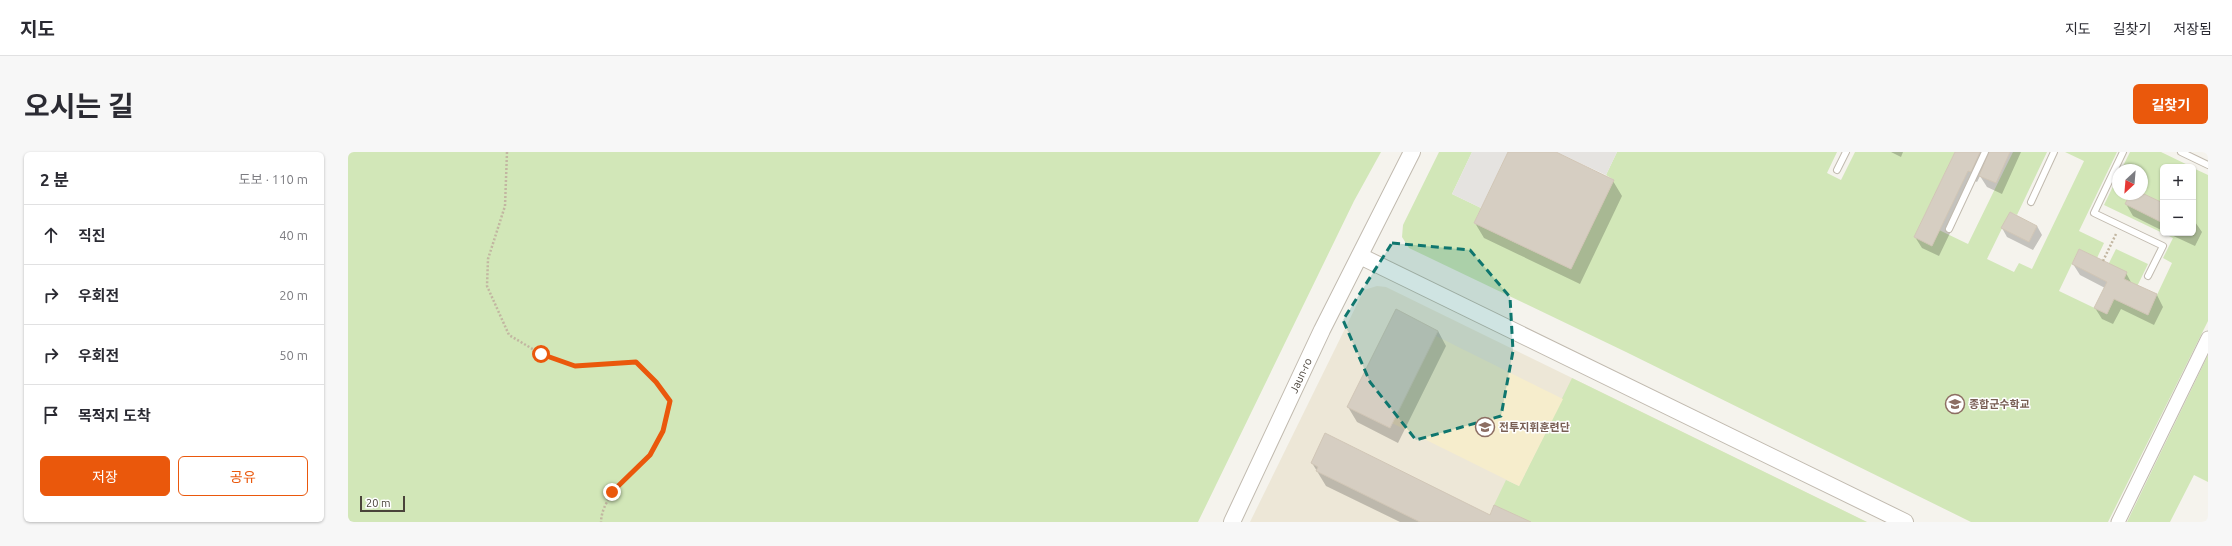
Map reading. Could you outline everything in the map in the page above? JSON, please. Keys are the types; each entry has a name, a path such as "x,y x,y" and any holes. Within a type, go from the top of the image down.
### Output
{"street":[{"name":"Jaun-ro","path":"1232,522 1316,344 1412,152"},
{"path":"1360,256 1905,522"},
{"path":"2118,522 2208,338"}],"lane":[{"path":"1838,170 1846,152"},
{"path":"1949,229 1985,152"},
{"path":"2031,202 2054,152"},
{"path":"2123,152 2094,213 2162,246 2148,276"},
{"path":"2181,152 2208,165"}],"path":[{"path":"507,152 505,206 488,258 487,286 509,335 541,354 575,366 636,362 656,382 670,401 663,431 650,455 612,492 602,522"},
{"path":"2103,261 2120,225"}],"highlighted area":[{"path":"1392,243 1470,250 1510,297 1513,351 1501,416 1416,440 1370,382 1343,320"}],"shaded area":[{"path":"1472,152 1508,152 1481,208 1452,194"},
{"path":"1556,152 1617,152 1606,175"},
{"name":"전투지휘훈련단","path":"1377,286 1386,287 1867,522 1250,522 1364,290"}],"green space":[{"path":"348,152 1381,152 1354,201 1198,522 348,522"},
{"name":"종합군수학교","path":"1439,152 1472,152 1452,194 1481,208 1474,223 1571,269 1614,180 1606,175 1617,152 1837,152 1827,173 1841,180 1855,152 1955,152 1914,237 1932,245 1939,230 1968,244 2013,152 2047,152 2017,215 2010,212 1987,259 2014,272 2019,263 2032,269 2084,161 2065,152 2117,152 2079,231 2104,243 2097,258 2079,249 2059,291 2107,314 2109,263 2116,249 2148,264 2128,305 2148,314 2172,263 2163,258 2173,238 2169,236 2196,236 2196,169 2208,175 2208,321 2108,522 1971,522 1626,352 1409,248 1402,237 1403,225"},
{"name":"종합군수학교","path":"2130,152 2161,152 2186,164 2160,164 2160,232 2104,205 2112,188 2112,200 2148,200 2148,164 2124,164"},
{"path":"2208,355 2208,482 2194,475 2170,522 2127,522"},
{"path":"1572,378 1867,522 1520,522 1522,518 1494,505 1506,480 1519,486"}],"sand":[{"path":"1436,336 1563,399 1519,486 1392,423"}],"building":[{"path":"1508,152 1556,152 1614,180 1571,269 1474,223"},
{"path":"1955,152 1980,152 1971,172 1968,171 1932,246 1914,237"},
{"path":"1989,152 2010,152 1996,183 1979,176"},
{"path":"2148,196 2160,202 2160,222 2125,204 2127,200 2148,200"},
{"path":"2010,212 2037,226 2029,242 2001,228"},
{"path":"2079,249 2127,272 2124,279 2157,294 2148,315 2114,299 2107,314 2094,308 2107,282 2072,264"},
{"path":"1396,309 1438,331 1390,428 1347,407"},
{"path":"1325,433 1490,515 1494,505 1531,522 1420,522 1316,471 1318,467 1311,463"}],"place":[{"name":"종합군수학교","path":"1955,404"},
{"name":"전투지휘훈련단","path":"1485,427"}],"route":[{"path":"541,354 575,366 636,362 656,382 670,401 663,431 650,455 612,492"}]}
